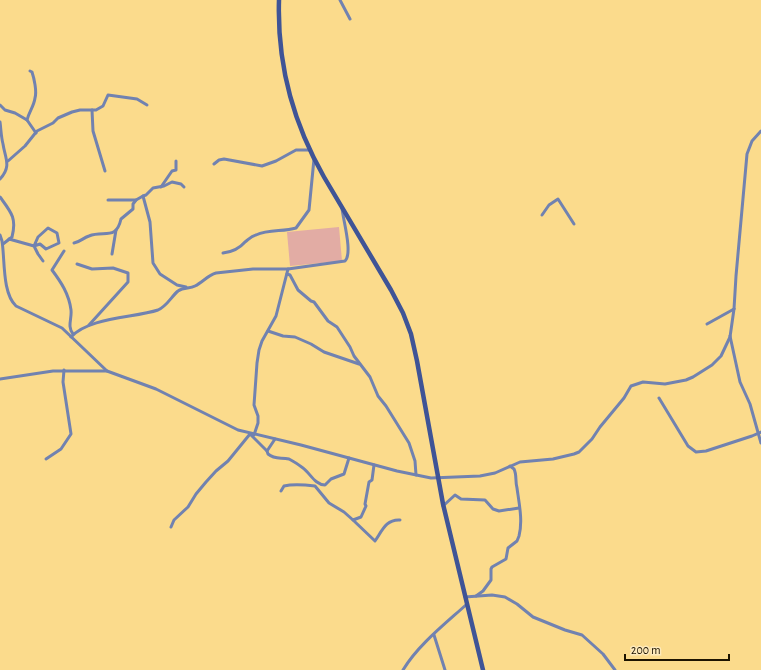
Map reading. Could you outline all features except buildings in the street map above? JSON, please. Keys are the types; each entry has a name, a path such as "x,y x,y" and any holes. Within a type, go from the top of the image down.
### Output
{"main road":[{"path":"279,0 280,39 283,66 295,113 314,160 391,290 408,325 418,361 443,506 483,670"}],"street":[{"path":"340,0 350,19"},
{"path":"27,120 36,98 34,76 30,71"},
{"path":"0,179 4,174 8,161 25,146 36,133 53,124 58,118 80,110 96,110 103,106 108,95 137,99 147,105"},
{"path":"0,105 5,110 15,113 27,120 36,133"},
{"path":"92,110 93,131 105,171"},
{"path":"0,122 3,145 8,161"},
{"path":"0,378 64,370 108,371 156,388 225,424 252,434 416,475 438,478 480,476 495,473 524,461 553,459 579,452 592,439 632,386 643,382 665,384 693,377 712,365 721,356 730,335 734,309 746,159 752,141 761,131"},
{"path":"214,164 219,160 224,159 262,166 276,161 296,150 310,150"},
{"path":"223,253 236,250 256,234 272,230 296,228 309,210 314,160"},
{"path":"161,187 172,171 176,170 176,161"},
{"path":"74,243 89,236 110,234 116,230 121,219 133,209 133,204 136,200 146,195 153,188 175,182 184,187"},
{"path":"143,196 150,222 153,263 160,274 177,285 187,287 195,286 212,274 216,273 288,269 347,260 348,245 341,206"},
{"path":"0,197 14,218 15,224 13,235 3,244"},
{"path":"542,216 549,205 558,199 574,224"},
{"path":"108,200 136,200"},
{"path":"10,239 34,246 40,244 46,249 59,243 57,233 48,228 38,237 34,246"},
{"path":"112,254 116,230"},
{"path":"0,235 3,244 6,283 11,301 20,308 58,325 72,335 108,371"},
{"path":"34,246 43,261"},
{"path":"64,252 52,270 64,288 71,310 69,325 72,335"},
{"path":"76,264 92,269 113,268 128,273 128,282 88,326"},
{"path":"171,527 174,520 188,507 206,482 228,461 252,434 258,423 258,416 254,405 256,363 262,341 276,316 288,269"},
{"path":"287,274 290,275 298,290 314,302 328,321 337,327 354,356 370,378 378,396 386,406 408,443 415,461 416,475"},
{"path":"72,335 88,326 106,320 158,310 166,305 179,291 187,287"},
{"path":"708,324 734,309"},
{"path":"268,331 283,336 295,337 324,352 360,364"},
{"path":"730,335 740,382 750,404 761,443"},
{"path":"46,459 61,449 71,434 63,382 64,370"},
{"path":"659,398 688,446 696,452 752,436 759,432"},
{"path":"252,434 272,458 290,460 304,468 318,483 322,485 325,485 331,479 344,474 349,458"},
{"path":"267,451 275,439"},
{"path":"353,520 361,517 366,506 365,504 369,482 372,480 374,465"},
{"path":"476,596 491,580 492,567 506,559 508,548 518,539 520,533 519,499 516,486 516,474 514,469 510,466"},
{"path":"281,491 284,486 290,484 299,486 315,486 329,503 344,512 375,541 389,522 400,520"},
{"path":"443,506 455,495 461,499 486,500 493,509 499,511 519,508"},
{"path":"465,597 503,596 533,616 565,630 582,635 603,654 615,670"},
{"path":"402,670 408,661 467,604"},
{"path":"434,635 445,670"}],"shaded area":[{"path":"339,227 342,261 290,266 287,232"}]}
